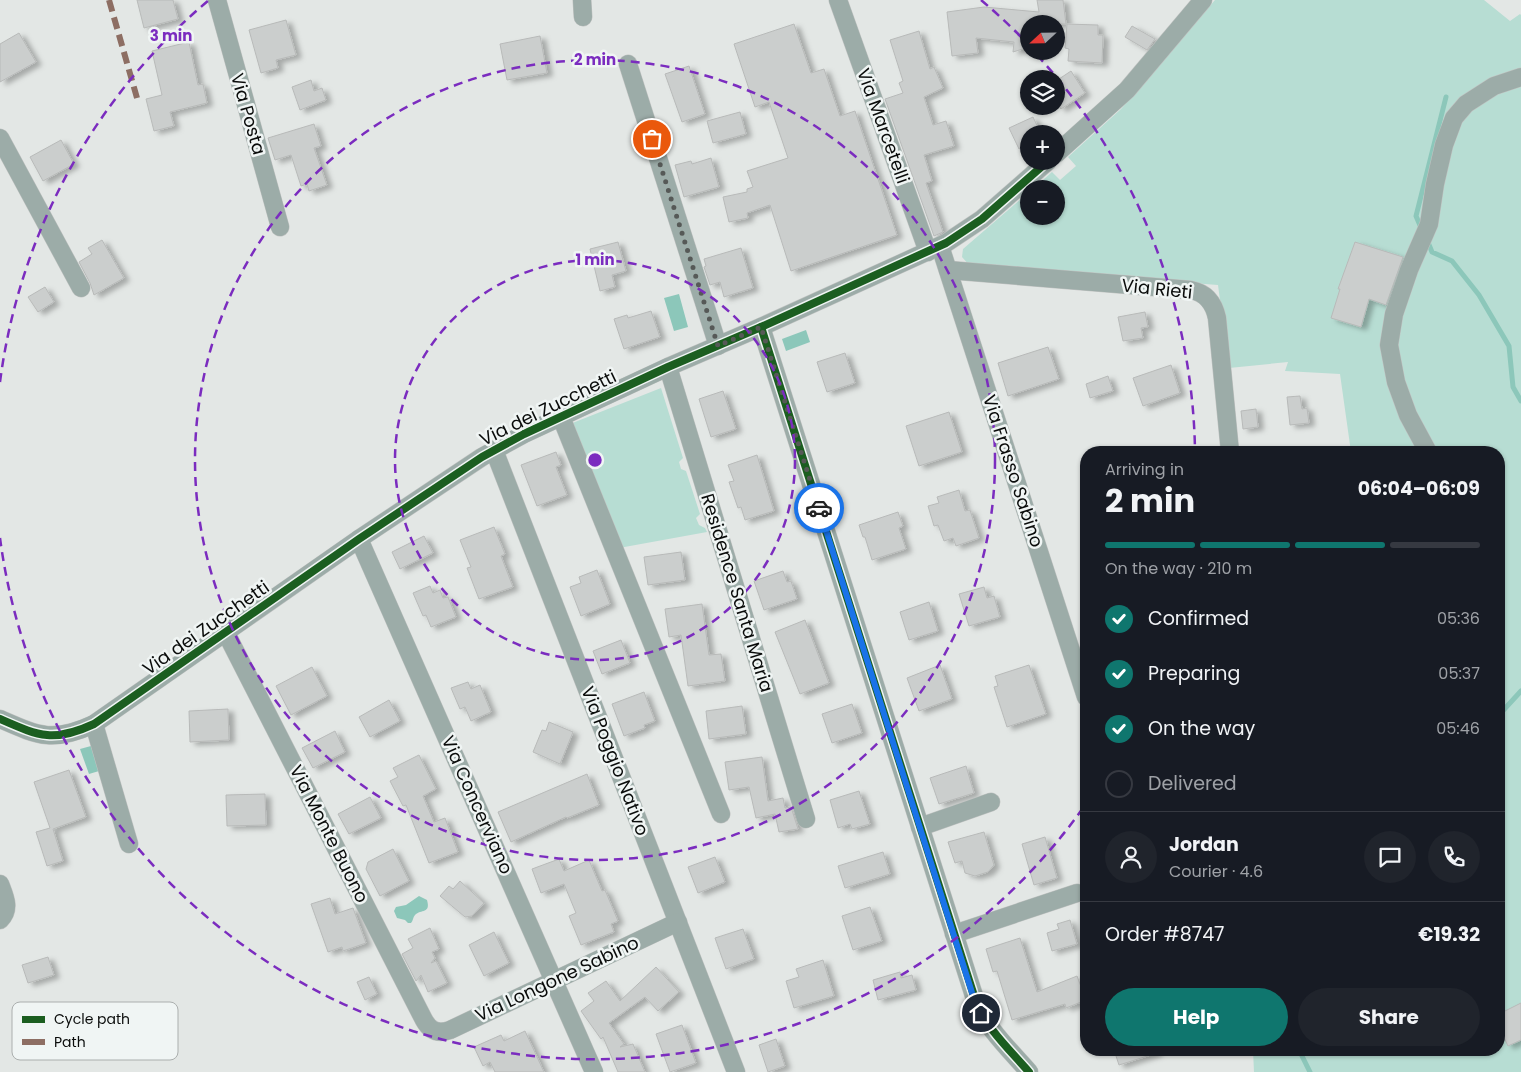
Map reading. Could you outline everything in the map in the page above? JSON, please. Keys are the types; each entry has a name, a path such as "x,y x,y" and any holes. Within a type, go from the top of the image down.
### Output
{"street":[{"name":"Via Posta","path":"217,0 280,227"},
{"name":"Via Marcetelli","path":"838,0 934,249"},
{"path":"1065,146 1127,90 1203,0"},
{"path":"628,64 718,346"},
{"path":"1425,446 1408,415 1396,382 1389,345 1394,314 1429,224 1435,184 1444,145 1454,118 1466,104 1494,86 1521,77"},
{"path":"0,138 81,288"},
{"name":"Via dei Zucchetti","path":"0,719 26,731 50,736 72,733 94,724 359,539 460,470 494,450 515,438 668,367 934,249 982,219 1038,170"},
{"name":"Via Frasso Sabino","path":"934,249 948,270 1080,677"},
{"name":"Via Rieti","path":"948,270 1191,290 1205,296 1214,308 1217,318 1229,446"},
{"path":"761,327 954,934 981,1013 992,1030 1029,1072"},
{"name":"Residence Santa Maria","path":"668,367 806,819"},
{"path":"561,417 721,814"},
{"name":"Via Poggio Nativo","path":"494,450 736,1072"},
{"name":"Via Concerviano","path":"359,539 594,1072"},
{"name":"Via Monte Buono","path":"226,633 424,1020 436,1032"},
{"path":"94,724 129,844"},
{"path":"920,827 991,802"},
{"path":"0,884 7,906 4,916 0,920"},
{"path":"954,934 1077,893"},
{"name":"Via Longone Sabino","path":"436,1032 450,1030 678,922"}],"shaded area":[{"path":"1215,0 1484,0 1510,21 1521,15 1521,1072 1254,1072 1253,1056 1505,1056 1505,446 1350,446 1340,374 1285,371 1288,362 1229,368 1218,285 970,266 962,257 963,249 1020,200 1020,225 1065,225 1065,180 1060,180 1076,166 1068,157 1121,109"},
{"path":"1052,172 1060,180 1043,180"},
{"path":"679,294 688,327 674,331 664,298"},
{"path":"806,330 810,342 786,351 782,339"},
{"path":"661,388 683,458 679,462 681,469 686,471 700,514 696,518 699,525 705,528 707,532 619,548 570,424"},
{"path":"91,746 99,771 89,774 80,749"},
{"path":"419,896 427,900 428,907 425,911 417,913 411,923 397,918 394,911 396,907 406,905"}],"building":[{"path":"137,0 173,0 178,19 144,28"},
{"path":"1037,0 1063,0 1065,15 1020,15 1020,50 1013,52 1014,42 976,38 978,53 952,56 947,12 984,7 1039,12"},
{"path":"286,20 296,55 276,60 278,68 261,73 249,30"},
{"path":"794,24 811,73 824,69 840,116 855,111 897,235 791,271 770,205 747,213 748,218 729,222 723,197 747,192 747,189 753,187 747,171 788,158 769,102 755,107 734,44"},
{"path":"1067,24 1098,25 1098,35 1103,35 1102,63 1068,61 1069,49 1065,48"},
{"path":"1132,26 1155,39 1147,50 1125,37"},
{"path":"919,31 930,69 934,67 943,88 924,97 933,125 946,121 954,146 924,155 932,181 926,183 943,232 934,236 885,99 903,93 899,83 903,81 890,40"},
{"path":"19,33 36,62 0,82 0,44"},
{"path":"540,36 547,73 507,80 500,44"},
{"path":"189,42 198,85 203,84 207,103 170,112 174,126 154,131 146,99 162,95 152,51"},
{"path":"689,66 705,114 682,122 665,74"},
{"path":"1071,71 1085,93 1065,106 1065,75"},
{"path":"311,80 314,91 322,88 326,100 300,110 292,87"},
{"path":"740,112 746,134 713,143 707,121"},
{"path":"1033,117 1037,125 1020,125 1019,149 1009,128"},
{"path":"314,124 321,146 314,148 327,185 309,191 307,184 301,186 291,155 275,160 268,138"},
{"path":"61,140 74,164 43,181 30,157"},
{"path":"711,158 719,187 684,197 675,165 691,161 692,164"},
{"path":"102,240 124,278 94,295 79,262 92,254 88,248"},
{"path":"618,242 626,271 612,275 615,287 600,291 590,249"},
{"path":"1355,242 1403,257 1386,305 1369,299 1361,327 1331,318 1340,289 1338,289"},
{"path":"741,248 753,288 724,297 720,282 710,285 704,267 706,266 704,259"},
{"path":"45,287 54,302 38,312 28,297"},
{"path":"651,311 660,337 624,349 614,319 627,315 628,318"},
{"path":"1145,312 1148,327 1141,328 1143,338 1123,341 1118,317"},
{"path":"1048,347 1059,379 1008,396 998,363"},
{"path":"845,353 855,383 827,392 817,362"},
{"path":"1171,365 1180,393 1143,406 1133,378"},
{"path":"1108,376 1113,391 1090,398 1086,384"},
{"path":"723,391 736,429 711,437 699,399"},
{"path":"1300,396 1302,409 1307,408 1309,423 1290,425 1287,397"},
{"path":"1256,409 1258,427 1243,429 1241,411"},
{"path":"949,412 962,452 919,466 906,426"},
{"path":"556,452 561,465 556,467 567,495 537,506 521,465"},
{"path":"757,455 774,511 745,520 741,507 738,508 729,482 734,481 728,465"},
{"path":"959,490 965,511 970,510 979,538 956,546 953,538 944,541 938,525 934,526 928,506 939,503 937,497"},
{"path":"898,512 903,526 899,528 906,549 872,560 859,525"},
{"path":"494,527 505,554 501,556 513,587 479,599 467,568 471,567 460,540"},
{"path":"424,536 433,553 400,569 392,552"},
{"path":"681,552 685,580 648,585 644,557"},
{"path":"597,570 610,604 581,616 570,587 581,583 579,577"},
{"path":"783,571 787,582 791,581 797,599 764,610 754,581"},
{"path":"430,586 433,593 440,590 443,598 448,597 456,617 431,627 426,615 423,616 413,593"},
{"path":"984,587 987,598 994,596 1000,617 969,626 959,594"},
{"path":"929,602 938,631 909,640 900,612"},
{"path":"702,604 709,655 721,654 725,681 688,686 681,635 669,637 665,609"},
{"path":"805,620 829,683 800,694 775,632"},
{"path":"621,640 630,663 602,674 593,651"},
{"path":"940,665 952,699 919,711 907,678"},
{"path":"1029,665 1046,714 1007,727 994,687 998,686 995,676"},
{"path":"312,667 327,696 291,715 276,686"},
{"path":"468,682 471,689 480,685 491,712 471,721 465,707 460,709 451,688"},
{"path":"644,692 655,721 644,725 645,728 624,736 612,704"},
{"path":"389,700 400,721 370,737 359,717"},
{"path":"852,704 862,733 832,743 822,714"},
{"path":"742,706 746,734 709,739 706,711"},
{"path":"228,709 229,740 190,742 189,711"},
{"path":"549,722 573,732 560,764 533,752 542,730 546,731"},
{"path":"335,731 345,752 313,768 302,748"},
{"path":"419,755 436,789 423,796 434,822 445,818 458,852 429,863 406,805 403,806 390,781 398,777 393,768"},
{"path":"762,757 768,801 783,798 785,808 791,807 798,829 779,832 775,814 756,818 749,787 729,790 725,762"},
{"path":"966,766 974,793 939,804 930,778"},
{"path":"69,770 86,817 53,829 63,861 47,866 36,832 50,828 34,782"},
{"path":"587,774 599,805 566,817 511,842 498,812"},
{"path":"859,791 870,824 852,829 850,824 838,828 830,800"},
{"path":"265,794 266,825 227,826 226,795"},
{"path":"370,797 381,818 349,834 338,814"},
{"path":"984,832 994,865 988,872 975,876 965,873 962,861 955,863 948,842"},
{"path":"1045,837 1057,878 1034,885 1022,844"},
{"path":"393,849 409,881 380,896 366,869 368,862"},
{"path":"883,852 890,874 845,888 838,866"},
{"path":"715,857 725,882 698,893 688,867"},
{"path":"559,859 564,871 589,860 602,891 605,890 618,921 611,924 614,932 581,945 569,916 576,913 564,884 541,893 532,869"},
{"path":"460,881 484,903 472,916 465,917 440,896 449,886 453,889"},
{"path":"330,898 335,914 353,908 366,943 343,951 342,947 328,952 311,904"},
{"path":"870,907 882,941 853,950 842,916"},
{"path":"1070,920 1077,944 1052,951 1047,933 1059,929 1057,924"},
{"path":"430,928 439,949 432,952 435,958 431,963 436,961 447,983 428,992 421,975 416,981 402,954 413,948 408,939"},
{"path":"743,929 754,959 726,969 715,938"},
{"path":"494,932 509,963 484,976 469,945"},
{"path":"1020,938 1037,992 1077,976 1080,984 1080,1002 1066,1008 1065,1004 1012,1020 997,971 993,972 986,949"},
{"path":"48,957 54,975 28,983 22,965"},
{"path":"823,960 834,996 794,1008 786,981 799,977 796,969"},
{"path":"656,967 679,992 658,1011 645,997 609,1023 624,1044 620,1047 633,1044 645,1072 618,1072 603,1037 601,1039 581,1011 594,1001 588,993 606,981 620,1001"},
{"path":"900,972 901,978 912,975 916,990 878,1000 873,980"},
{"path":"369,977 377,994 365,1000 357,982"},
{"path":"1521,1003 1521,1040 1508,1046 1505,1040 1505,1011"},
{"path":"682,1025 696,1063 670,1072 656,1034"},
{"path":"525,1031 544,1072 495,1072 490,1062 483,1066 474,1047 501,1035 504,1041"},
{"path":"776,1039 785,1066 768,1072 759,1045"},
{"path":"1116,1056 1148,1056 1119,1065"}],"waterway":[{"path":"1422,230 1416,216 1446,97"},
{"path":"1427,240 1432,252 1452,261 1479,295 1509,346 1513,387 1521,401"},
{"path":"1505,708 1521,691"},
{"path":"1302,1056 1310,1072"}],"marked path":[{"path":"109,0 137,98"}],"cycle path":[{"path":"0,719 25,730 46,735 68,734 94,724 359,539 482,457 524,434 668,367 946,243 982,219 1038,170"},
{"path":"761,327 975,999 991,1028 1029,1072"}],"way so far":[{"path":"652,139 718,346 761,327 819,508"}],"route":[{"path":"819,508 974,999 981,1013"}]}
